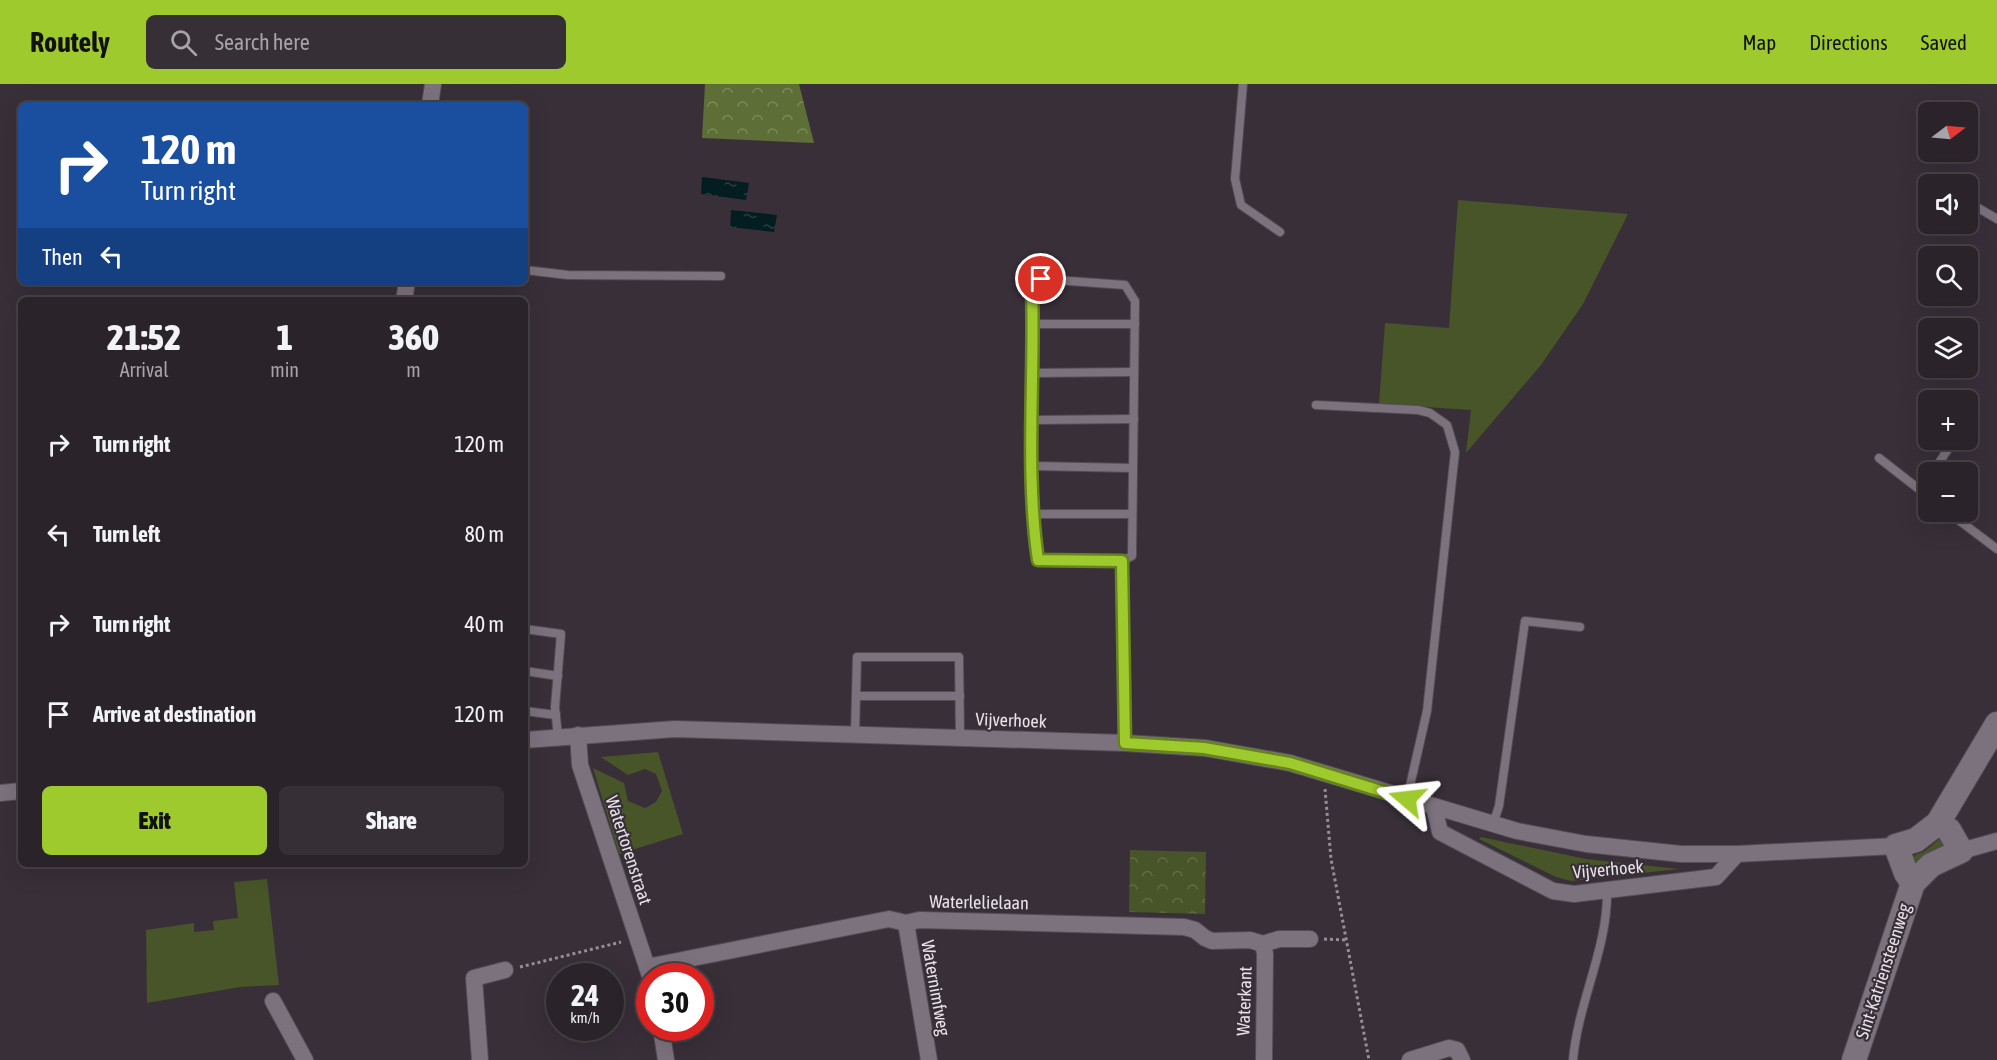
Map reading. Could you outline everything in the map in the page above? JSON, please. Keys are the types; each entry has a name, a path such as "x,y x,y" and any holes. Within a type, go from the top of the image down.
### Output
{"street":[{"path":"430,102 433,84"},
{"path":"1896,846 1916,840 1938,823 1997,724"},
{"name":"Vijverhoek","path":"528,740 675,729 1125,743 1204,748 1290,763 1493,824 1586,844 1681,854 1737,854 1896,846"},
{"name":"Watertorenstraat","path":"578,735 580,765 609,859 645,963"},
{"path":"0,793 18,791"},
{"name":"Vijverhoek","path":"1434,807 1440,832 1553,891 1574,894 1716,877 1737,854"},
{"path":"1938,823 1949,830 1960,851 1997,841"},
{"name":"Sint-Katriensteenweg","path":"1896,846 1906,873 1913,883"},
{"name":"Sint-Katriensteenweg","path":"1854,1060 1913,883 1931,865 1960,851"},
{"name":"Waterlelielaan","path":"689,963 889,919 906,922 1184,927 1195,930 1212,941 1250,940 1263,944 1279,939 1311,939"},
{"name":"Waternimfweg","path":"906,922 929,1060"},
{"name":"Waterkant","path":"1263,944 1265,954 1264,1060"},
{"path":"480,1060 474,978 505,970"},
{"path":"273,1001 305,1060"},
{"path":"663,1041 666,1060"},
{"path":"1410,1060 1449,1048 1457,1050 1462,1060"}],"lane":[{"path":"1243,84 1235,179 1241,205 1280,232"},
{"path":"1978,208 1997,219"},
{"path":"528,270 567,275 721,276"},
{"path":"1041,279 1125,285 1136,301 1135,324 1132,555 1122,561 1038,560 1031,514 1034,420 1032,288 1041,279"},
{"path":"1034,324 1135,324"},
{"path":"1034,373 1134,372"},
{"path":"1316,405 1418,410 1430,413 1447,425 1455,452 1427,711 1407,799"},
{"path":"1034,420 1134,419"},
{"path":"1879,458 1918,489"},
{"path":"1033,466 1133,468"},
{"path":"1031,514 1132,514"},
{"path":"1961,522 1997,549"},
{"path":"1122,561 1125,743"},
{"path":"1493,824 1499,806 1526,621 1580,627"},
{"path":"528,629 561,634 556,715 558,737"},
{"path":"855,735 857,657 959,657 960,738"},
{"path":"528,671 558,676"},
{"path":"856,696 960,696"},
{"path":"528,711 556,715"},
{"path":"1573,1060 1576,1030 1607,916 1607,891"}],"path":[{"path":"1323,772 1331,859 1369,1060"},
{"path":"505,970 638,938"},
{"path":"1311,939 1346,940"}],"green space":[{"path":"705,84 799,84 814,143 702,138"},
{"path":"1458,200 1628,214 1583,304 1541,365 1466,453 1471,410 1379,404 1385,323 1449,328"},
{"path":"658,752 683,834 619,854 593,768 624,783 628,801 645,808 656,802 662,791 656,774 645,769 628,775 601,757"},
{"path":"1943,836 1948,844 1930,852 1913,866 1908,858 1925,851"},
{"path":"1481,837 1586,859 1679,869 1571,881 1556,877 1479,839"},
{"path":"1130,850 1206,852 1205,914 1129,912"},
{"path":"267,879 279,985 240,987 147,1003 146,930 194,923 194,932 214,930 213,921 238,918 234,882"}],"water":[{"path":"702,177 749,183 746,200 701,194"},
{"path":"731,210 777,215 774,232 730,227"}],"route":[{"path":"1041,279 1032,288 1034,373 1031,514 1038,560 1122,561 1125,743 1204,748 1290,763 1407,799"}]}
